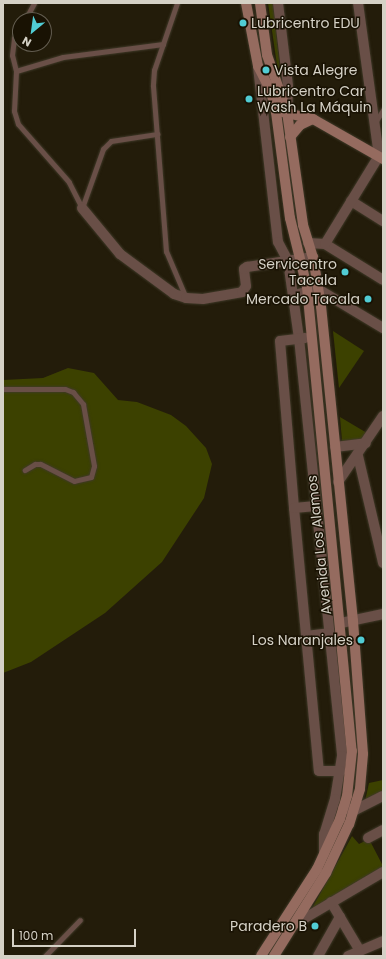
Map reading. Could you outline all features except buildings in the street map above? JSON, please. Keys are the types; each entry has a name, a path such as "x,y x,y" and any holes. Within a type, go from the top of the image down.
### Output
{"main road":[{"name":"Avenida Los Alamos","path":"246,3 258,66 271,92 276,112 290,218 308,291 341,623 352,751 343,808 324,855 303,892 261,956"},
{"name":"Avenida Los Alamos","path":"260,3 267,54 287,112 303,225 313,257 318,288 353,621 363,754 360,789 355,810 326,873 274,956"},
{"path":"276,112 287,112 312,119 381,157"},
{"path":"290,137 300,125 312,119"}],"street":[{"path":"278,3 288,86 287,112"},
{"path":"325,244 351,201 381,157 358,3"},
{"path":"258,66 278,242 288,261 294,295 342,756 341,770 330,820 324,834 324,855"},
{"path":"264,113 276,112"},
{"path":"351,201 383,221"},
{"path":"82,208 120,254 174,294 186,298 202,299 242,292 246,286 244,269 313,257"},
{"path":"308,243 325,244 383,280"},
{"path":"294,295 318,288 383,328"},
{"path":"313,338 299,338 280,341 319,770 341,770"},
{"path":"338,482 358,456 383,416"},
{"path":"335,447 366,443"},
{"path":"358,456 383,563"},
{"path":"294,508 316,503 329,498 340,497"},
{"path":"341,623 383,614"},
{"path":"306,636 329,633"},
{"path":"343,808 355,810 383,796"},
{"path":"368,838 383,830"},
{"path":"295,924 383,872"},
{"path":"331,902 360,951"},
{"path":"318,956 340,917"},
{"path":"348,956 383,941"}],"lane":[{"path":"29,12 34,3"},
{"path":"177,3 163,44 153,81 166,251 186,298"},
{"path":"16,71 63,57 163,44"},
{"path":"12,52 16,71 14,111 18,124 69,182 82,208"},
{"path":"375,122 383,110"},
{"path":"82,208 103,149 111,141 156,134"},
{"path":"3,389 65,389 73,392 83,404 94,466 91,477 74,481 40,464 34,464 25,470"},
{"path":"45,956 80,920"}],"green space":[{"path":"268,3 273,3 281,79 277,65"},
{"path":"333,331 364,351 339,388"},
{"path":"68,368 94,373 118,400 137,402 171,415 186,426 206,448 212,464 204,498 162,562 105,613 31,662 3,673 3,380 43,378"},
{"path":"340,417 367,433 362,439 342,441"},
{"path":"383,780 383,792 365,801 369,783"},
{"path":"352,836 359,844 369,839 383,866 310,912"}],"place":[{"name":"Lubricentro EDU","path":"243,23"},
{"name":"Vista Alegre","path":"266,70"},
{"name":"Lubricentro Car Wash La Máquin","path":"249,99"},
{"name":"Servicentro Tacala","path":"345,272"},
{"name":"Mercado Tacala","path":"368,299"},
{"name":"Los Naranjales","path":"361,640"},
{"name":"Paradero B","path":"315,926"}]}
